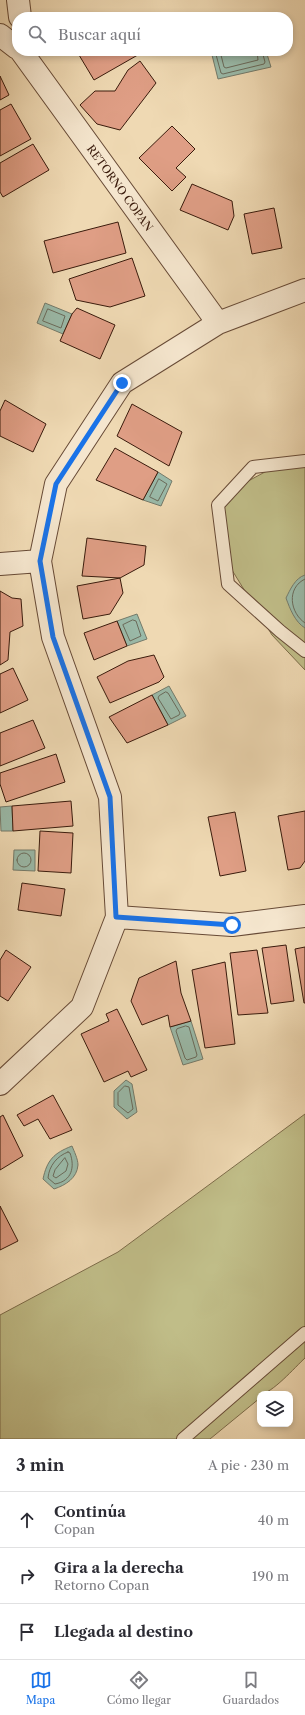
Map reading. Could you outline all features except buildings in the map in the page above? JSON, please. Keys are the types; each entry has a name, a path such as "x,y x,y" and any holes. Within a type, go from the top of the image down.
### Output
{"street":[{"path":"18,0 19,12"},
{"name":"RETORNO COPAN","path":"0,35 12,44"},
{"name":"RETORNO COPAN","path":"25,56 218,323"},
{"path":"0,1084 82,1007 116,917 110,797 53,637 40,561 56,484 122,383 218,323 305,290"},
{"path":"0,564 40,561"},
{"path":"116,917 232,925 305,916"}],"lane":[{"path":"305,461 253,467 218,505 228,584 280,631 305,651"},
{"path":"183,1439 305,1333"}],"shaded area":[{"path":"305,458 305,670 272,635 219,549 226,493 289,459"},
{"path":"305,1114 305,1358 271,1390 257,1391 257,1400 210,1439 0,1439 0,1315 118,1252"}],"water":[{"path":"212,56 268,56 271,67 218,79"},
{"path":"45,303 72,314 63,334 37,323"},
{"path":"158,472 172,481 161,506 143,500"},
{"path":"305,575 305,628 296,619 286,598 296,581"},
{"path":"137,614 147,639 127,646 117,621"},
{"path":"169,686 186,716 168,725 152,695"},
{"path":"12,806 13,831 1,831 0,807"},
{"path":"14,850 35,850 35,871 13,870"},
{"path":"191,1021 203,1059 183,1065 170,1027"},
{"path":"126,1080 132,1084 137,1112 127,1119 114,1107 114,1091"},
{"path":"72,1146 78,1163 76,1174 67,1183 54,1189 43,1179 49,1162 60,1151"}],"route":[{"path":"122,383 56,484 40,561 53,637 110,797 116,917 232,925"}]}
